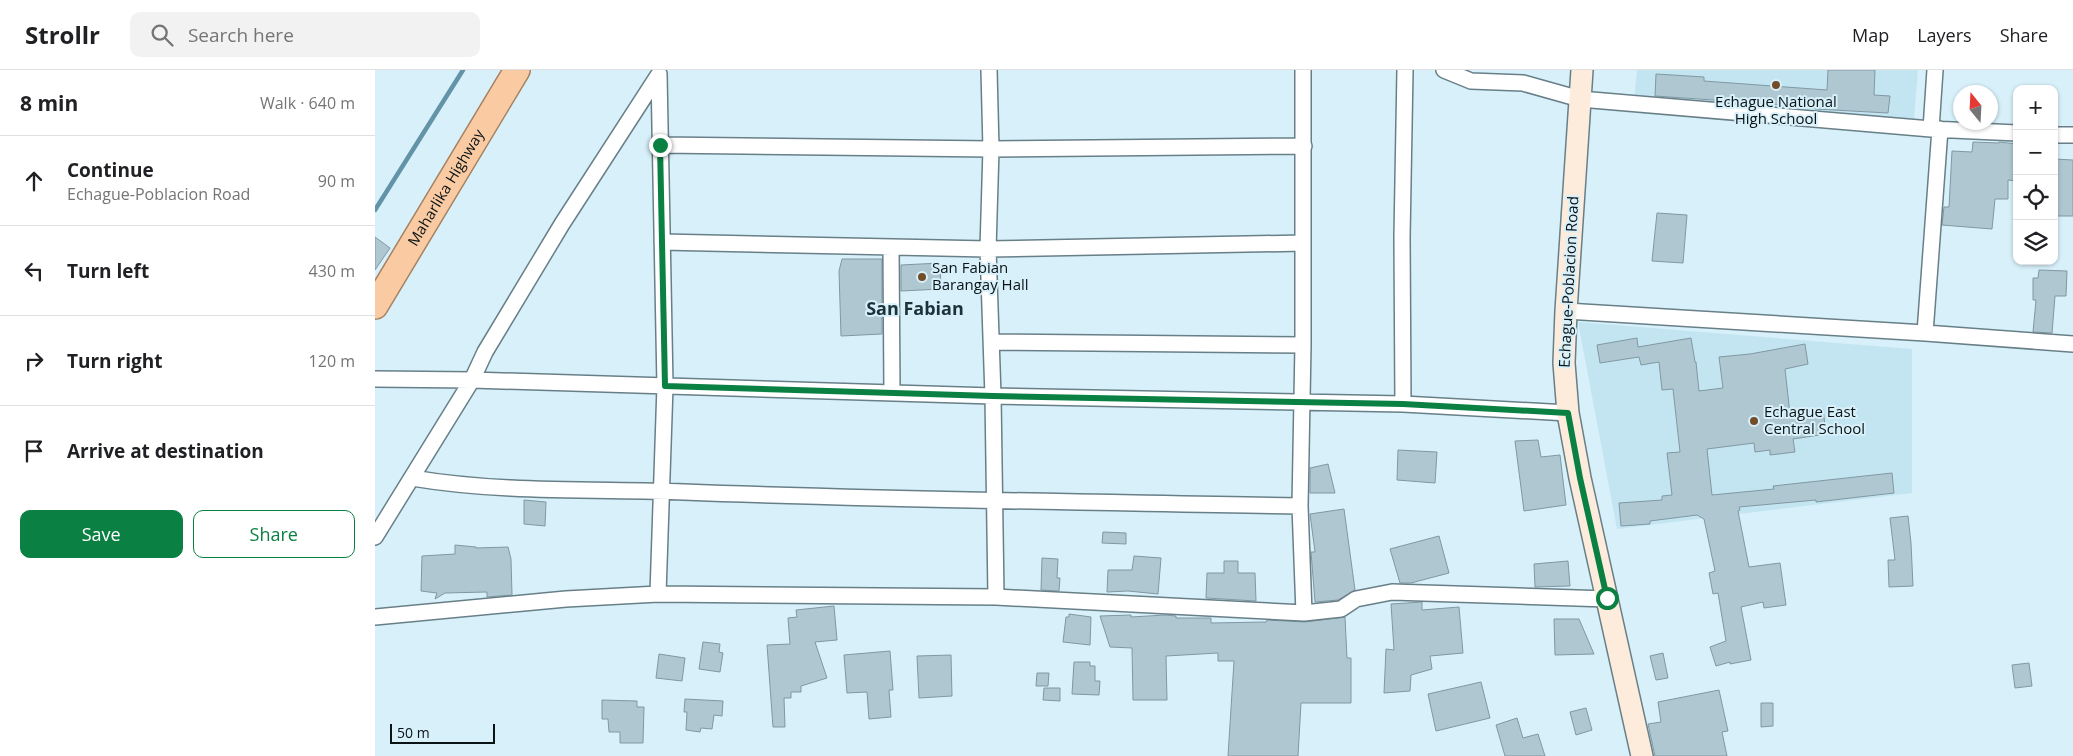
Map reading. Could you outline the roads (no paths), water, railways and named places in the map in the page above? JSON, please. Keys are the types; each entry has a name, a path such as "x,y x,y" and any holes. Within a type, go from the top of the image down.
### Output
{"highway":[{"name":"Maharlika Highway","path":"375,306 517,70"}],"main road":[{"name":"Echague-Poblacion Road","path":"1582,70 1565,311 1564,363 1568,413 1580,478 1642,756"}],"street":[{"path":"989,70 991,149 988,248 992,342 996,597"},
{"path":"1303,70 1303,346 1300,506 1304,613"},
{"path":"1403,404 1402,237 1405,70"},
{"path":"1445,70 1471,80 1523,83 1580,99 1936,129 2013,133"},
{"path":"1925,333 1936,129 1935,70"},
{"path":"658,594 665,386 659,72"},
{"path":"375,538 472,380 485,352 562,224 659,72"},
{"path":"2058,134 2073,135"},
{"path":"660,145 991,149 1304,146"},
{"path":"662,242 988,248 1303,243"},
{"path":"891,247 892,393"},
{"path":"1565,311 2073,344"},
{"path":"992,342 1303,346"},
{"path":"375,379 472,380 993,396 1301,401 1403,404 1568,413"},
{"path":"412,478 446,483 502,487 1300,506"},
{"path":"375,617 566,599 658,594 996,597 1304,613 1341,609 1356,599 1392,592 1607,598"}],"waterway":[{"path":"375,210 463,70"}],"place":[{"name":"Echague National High School","path":"1776,85"},
{"name":"San Fabian Barangay Hall","path":"922,277"},
{"name":"Echague East Central School","path":"1754,421"}],"district":[{"name":"San Fabian","path":"915,309"}]}
